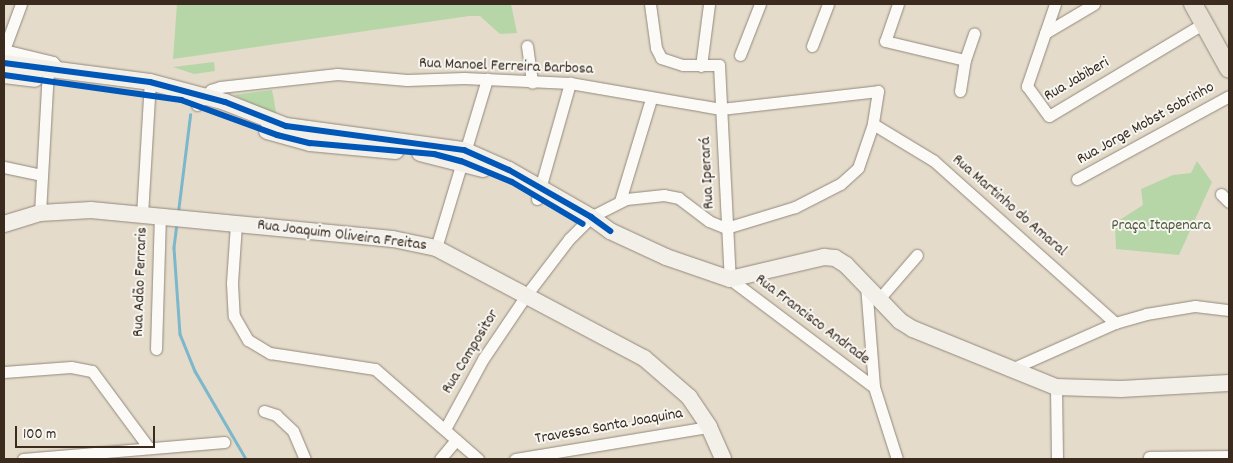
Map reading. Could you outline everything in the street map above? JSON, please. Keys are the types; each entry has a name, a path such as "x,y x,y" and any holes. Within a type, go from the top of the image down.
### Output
{"main road":[{"path":"1193,4 1229,69"},
{"path":"4,63 52,75 149,88 201,100 279,125 462,155 587,220 666,257 730,279 830,257 846,265 900,321 1008,370 1056,387 1121,389 1229,383"},
{"path":"4,74 52,75"},
{"name":"Rua Joaquim Oliveira Freitas","path":"4,224 40,213 70,209 393,239 436,248 527,294 644,358 688,397 709,427 723,459"}],"street":[{"path":"21,4 4,50 53,62 41,175 40,213"},
{"path":"650,4 656,48 661,58 683,65 701,66 709,4"},
{"path":"740,55 760,4"},
{"path":"812,46 828,4"},
{"path":"898,4 885,41 965,60"},
{"name":"Rua Jabiberi","path":"1055,4 1027,89 1047,116 1052,116 1203,24"},
{"path":"1045,34 1094,4"},
{"path":"960,91 965,60 974,34"},
{"path":"527,46 532,83"},
{"name":"Rua Iperará","path":"701,66 719,65 730,279"},
{"name":"Rua Manoel Ferreira Barbosa","path":"201,100 220,87 337,74 408,80 570,83 651,99 721,109 878,92 873,124"},
{"path":"436,248 462,155 487,80"},
{"path":"539,194 570,83"},
{"path":"142,215 149,88"},
{"name":"Rua Jorge Mobst Sobrinho","path":"1078,180 1229,96"},
{"path":"620,201 651,99"},
{"path":"587,220 620,201 672,195 709,221 726,228 795,207 850,178 864,158 873,124"},
{"name":"Rua Martinho do Amaral","path":"873,124 934,161 1115,323"},
{"path":"4,167 41,175"},
{"name":"Rua Adão Ferraris","path":"156,349 165,217"},
{"name":"Rua Compositor","path":"445,429 484,359 527,294 587,220"},
{"path":"236,224 232,283 234,316 248,340 270,353 375,369 478,459"},
{"path":"879,299 917,255"},
{"name":"Rua Francisco Andrade","path":"730,279 874,388"},
{"path":"866,285 874,388 897,459"},
{"path":"1008,370 1115,323 1173,308 1213,306 1229,310"},
{"path":"4,372 71,367 92,370 149,448"},
{"path":"1056,387 1057,459"},
{"path":"264,412 276,415 293,431 305,459"},
{"name":"Travessa Santa Joaquina","path":"515,459 709,427"},
{"path":"440,459 456,440"},
{"path":"23,459 224,442"},
{"path":"1149,457 1229,457"}],"green space":[{"path":"177,4 511,4 517,33 500,34 480,16 469,16 173,59"},
{"path":"214,62 215,71 194,74 173,67"},
{"path":"272,90 277,117 234,95"},
{"name":"Praça Itapenara","path":"1197,161 1212,182 1179,255 1116,249 1115,223 1143,205 1141,189 1173,175 1191,173"}],"waterway":[{"path":"178,212 190,115"},
{"path":"177,223 174,248 180,334 195,371 246,459"}],"cycle path":[{"path":"4,63 150,82 225,102 286,126 464,150 509,170 591,217 610,231"},
{"path":"4,75 181,100 277,135 310,143 434,154 461,161 512,182 583,224"}]}
